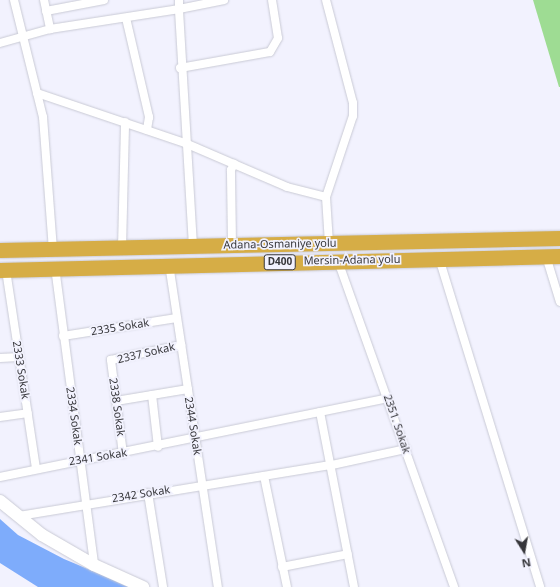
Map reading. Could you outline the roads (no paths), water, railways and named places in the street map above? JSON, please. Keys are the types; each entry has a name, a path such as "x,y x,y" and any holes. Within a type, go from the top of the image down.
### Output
{"highway":[{"name":"Adana-Osmaniye yolu","path":"0,250 560,238"},
{"name":"Mersin-Adana yolu","path":"3,270 169,264 553,256"}],"street":[{"path":"14,0 43,117 53,249"},
{"path":"44,0 50,29"},
{"path":"46,11 104,0"},
{"path":"179,0 180,68 193,246"},
{"path":"0,43 50,29 126,18 224,0"},
{"path":"180,68 270,52 278,38 272,0"},
{"path":"326,0 353,103 353,116 326,197 329,243"},
{"path":"126,18 148,116 147,130"},
{"path":"37,93 185,143 287,187 326,197"},
{"path":"122,248 125,122"},
{"path":"232,245 231,170 234,164"},
{"path":"553,256 560,302"},
{"path":"439,258 540,587"},
{"name":"2351. Sokak","path":"338,261 454,587"},
{"name":"2344 Sokak","path":"169,264 218,587"},
{"name":"2334 Sokak","path":"55,267 94,565"},
{"name":"2333 Sokak","path":"3,270 19,357 36,468"},
{"name":"2335 Sokak","path":"63,336 177,318"},
{"name":"2337 Sokak","path":"111,360 181,345"},
{"path":"0,358 19,357"},
{"name":"2338 Sokak","path":"111,360 123,454"},
{"path":"116,401 188,389"},
{"path":"152,395 158,447"},
{"name":"2341 Sokak","path":"0,476 80,459 123,454 195,440 388,398"},
{"path":"320,412 332,465 354,587"},
{"path":"0,417 28,413"},
{"name":"2342 Sokak","path":"19,516 86,503 202,484 332,465 406,449"},
{"path":"264,476 287,587"},
{"path":"148,493 163,587"},
{"path":"0,501 42,535 94,565 143,587"},
{"path":"282,567 348,554"}],"water":[{"path":"0,519 18,535 64,559 131,587 38,587 0,563"}]}
